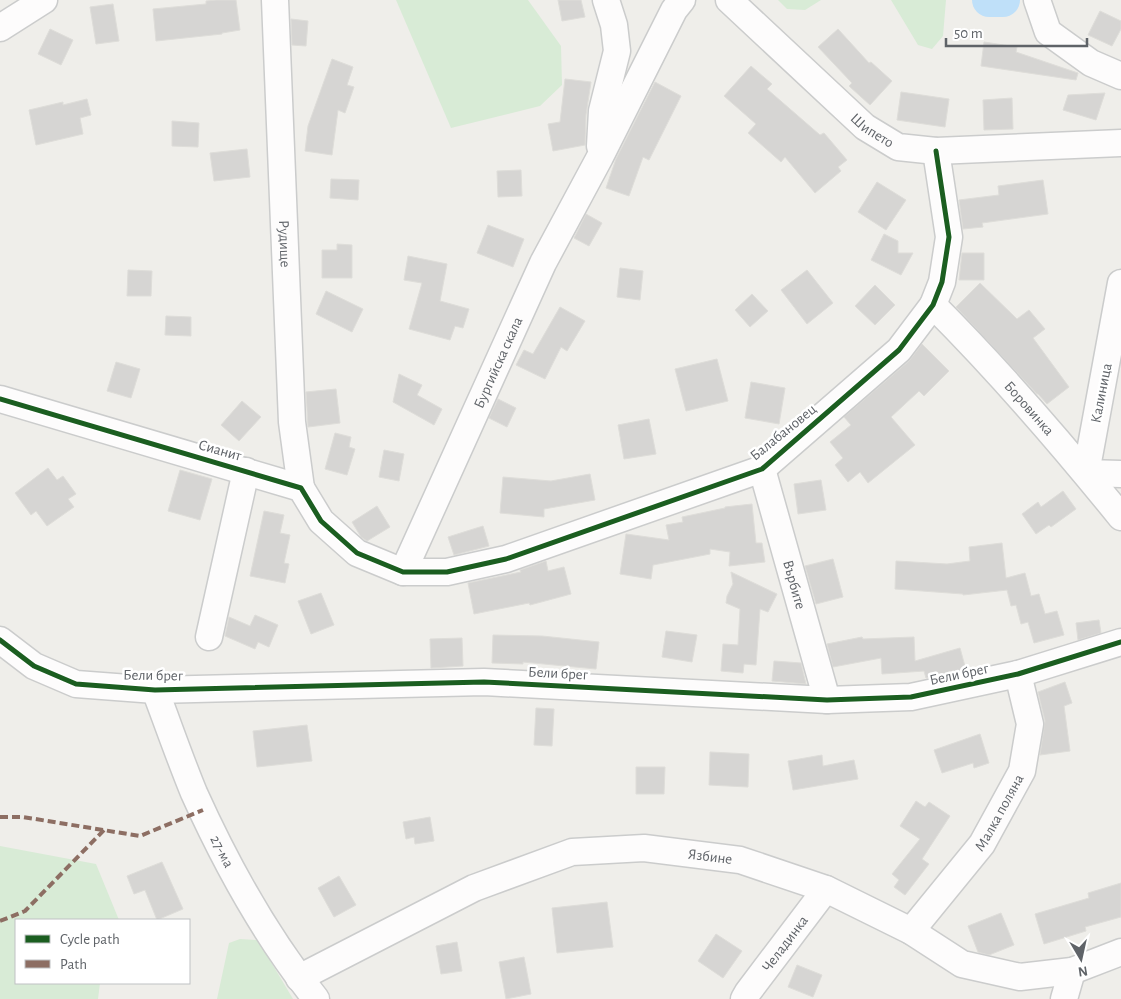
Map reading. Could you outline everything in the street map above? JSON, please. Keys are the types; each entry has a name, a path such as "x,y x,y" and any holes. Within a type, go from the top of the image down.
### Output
{"street":[{"path":"0,28 44,0"},
{"name":"Рудище","path":"275,0 292,422 301,488"},
{"name":"Бургийска скала","path":"600,157 602,111 617,51 614,25 606,0"},
{"name":"Бургийска скала","path":"403,572 543,263 600,157 674,10 682,0"},
{"name":"Шипето","path":"729,0 865,127 898,147 936,151 1121,143"},
{"path":"1037,0 1048,32 1091,63 1121,76"},
{"name":"Балабановец","path":"403,572 447,572 506,559 762,469 898,350 933,305 942,282 949,238 936,151"},
{"name":"Калиница","path":"1086,473 1121,283"},
{"name":"Боровинка","path":"933,305 974,346 1086,473 1121,517"},
{"name":"Сианит","path":"0,399 301,488"},
{"name":"Върбите","path":"762,469 827,700"},
{"name":"Сианит","path":"209,637 246,471"},
{"path":"1086,473 1121,474"},
{"path":"301,488 321,522 357,554 403,572"},
{"name":"Бели брег","path":"0,640 34,666 76,684 155,690 484,682 827,700 911,697 1018,674 1121,642"},
{"name":"Малка поляна","path":"911,931 982,844 1022,771 1030,724 1018,674"},
{"name":"27-ма","path":"155,690 194,792 242,889 300,978 316,999"},
{"name":"Язбине","path":"300,978 474,888 572,852 644,848 740,860 826,889 911,931 962,964 1020,977 1072,971 1121,952"},
{"name":"Челадинка","path":"744,999 826,889"},
{"path":"1064,999 1072,971"}],"green space":[{"path":"396,0 528,0 561,46 562,85 540,106 451,128"},
{"path":"778,0 821,0 805,10 787,9"},
{"path":"891,0 946,0 943,36 932,49 918,45"},
{"path":"0,846 96,864 119,919 15,919 15,984 100,984 98,999 0,999"},
{"path":"240,939 258,940 293,999 217,999 229,943"}],"building":[{"path":"236,0 240,30 222,34 156,41 153,9 206,4 206,1"},
{"path":"558,0 581,0 585,17 562,21"},
{"path":"113,4 119,41 96,44 90,7"},
{"path":"1100,11 1121,21 1121,29 1112,46 1088,35"},
{"path":"291,19 308,21 306,46 292,45"},
{"path":"50,29 73,40 61,65 38,54"},
{"path":"838,29 869,63 871,62 892,81 870,105 849,86 852,83 818,47"},
{"path":"984,42 1017,47 1016,52 1078,73 1076,80 981,66"},
{"path":"332,59 353,67 347,85 354,87 345,113 338,110 332,155 305,151 308,126"},
{"path":"751,66 772,84 767,89 820,135 824,133 847,160 838,167 841,171 815,193 785,157 781,162 748,133 756,124 724,96"},
{"path":"565,79 591,82 586,115 585,145 553,151 548,124 560,122"},
{"path":"655,82 681,96 649,160 643,157 629,196 606,188 616,159"},
{"path":"901,92 949,99 945,127 897,120"},
{"path":"1105,93 1096,120 1063,110 1068,95"},
{"path":"1012,98 1013,129 984,130 983,100"},
{"path":"87,99 91,115 80,118 83,134 36,145 29,110 63,102 63,105"},
{"path":"172,121 199,123 198,147 172,146"},
{"path":"247,149 250,177 214,181 210,153"},
{"path":"521,170 522,196 498,197 497,171"},
{"path":"331,179 359,180 358,200 330,198"},
{"path":"1043,180 1048,214 982,223 983,227 963,229 959,200 999,195 998,186"},
{"path":"877,182 906,200 886,230 858,212"},
{"path":"586,214 602,223 589,246 574,238"},
{"path":"488,225 524,239 513,267 477,253"},
{"path":"884,234 898,241 898,253 913,253 901,275 871,260"},
{"path":"337,244 352,245 352,278 322,278 322,250 337,250"},
{"path":"962,253 984,253 984,280 959,280"},
{"path":"408,256 447,264 440,301 469,309 463,328 455,326 450,340 409,329 422,283 404,280"},
{"path":"620,268 643,271 640,300 617,297"},
{"path":"128,270 152,271 151,296 127,296"},
{"path":"807,270 833,303 807,324 781,290"},
{"path":"980,283 1017,319 1029,310 1045,329 1033,338 1069,387 1047,404 956,307"},
{"path":"875,285 895,305 875,325 855,306"},
{"path":"326,291 363,309 352,332 316,314"},
{"path":"752,294 768,311 750,327 735,310"},
{"path":"560,307 585,321 567,351 561,347 545,379 516,365 524,350 533,354"},
{"path":"166,316 191,317 191,336 165,335"},
{"path":"922,344 949,371 924,396 919,391 891,417 915,445 868,483 860,472 848,482 835,465 843,458 830,442 851,425 844,417 909,361"},
{"path":"717,359 728,401 686,411 675,369"},
{"path":"116,362 140,369 131,398 107,391"},
{"path":"399,374 422,385 417,395 442,409 434,425 393,402"},
{"path":"751,382 785,388 779,424 745,418"},
{"path":"336,389 340,423 308,427 306,392"},
{"path":"498,399 516,408 507,427 489,418"},
{"path":"242,401 261,417 239,441 221,425"},
{"path":"649,419 656,454 624,459 618,425"},
{"path":"335,433 351,437 349,447 355,449 347,475 325,469"},
{"path":"384,450 404,454 399,481 379,477"},
{"path":"48,468 57,480 63,476 76,494 68,499 74,507 47,526 36,511 31,515 15,493"},
{"path":"180,470 212,479 200,520 168,511"},
{"path":"590,474 595,500 544,509 544,517 500,513 503,477 551,481"},
{"path":"821,480 826,510 798,514 794,484"},
{"path":"1063,491 1076,509 1051,527 1049,525 1036,534 1022,514 1038,502 1041,507"},
{"path":"752,504 756,543 762,543 765,562 729,566 730,552 710,549 710,554 653,565 651,579 620,574 626,534 669,540 666,525 683,522 682,517 725,507"},
{"path":"377,506 390,527 367,541 361,537 352,522"},
{"path":"264,511 284,515 280,533 290,535 284,563 289,564 285,583 250,576"},
{"path":"483,526 489,546 454,555 448,537"},
{"path":"1002,543 1006,578 1025,573 1031,596 1039,594 1045,614 1057,611 1064,635 1034,643 1028,622 1021,624 1016,605 1011,606 1007,590 963,595 895,589 896,561 947,564 970,561 969,547"},
{"path":"833,559 843,597 816,604 805,566"},
{"path":"546,561 548,571 564,567 571,594 530,605 529,603 474,614 468,583 521,572 520,570"},
{"path":"731,572 777,594 768,612 760,609 756,665 744,664 743,673 721,671 723,644 738,645 740,609 726,603 733,584"},
{"path":"321,593 334,625 311,634 298,601"},
{"path":"255,615 278,625 269,647 258,642 255,649 225,636 229,617 250,626"},
{"path":"1099,620 1101,633 1078,640 1076,623"},
{"path":"666,631 697,635 692,662 662,657"},
{"path":"493,635 542,636 599,642 596,669 523,662 523,664 492,663"},
{"path":"862,637 863,639 914,637 915,661 960,648 966,670 926,678 924,671 882,674 881,658 833,667 827,644"},
{"path":"462,638 463,666 431,668 430,639"},
{"path":"774,661 801,663 806,684 772,681"},
{"path":"1065,682 1072,703 1064,706 1070,751 1040,755 1045,721 1038,692"},
{"path":"536,708 554,709 552,746 534,745"},
{"path":"307,725 312,761 257,767 253,731"},
{"path":"980,734 989,763 974,768 973,763 942,773 934,750"},
{"path":"710,752 749,754 748,787 709,785"},
{"path":"822,755 823,766 854,760 858,779 793,790 788,761"},
{"path":"636,767 665,767 664,794 636,794"},
{"path":"916,801 925,807 929,802 950,816 922,859 929,864 905,895 894,887 899,880 892,874 920,839 900,826"},
{"path":"430,817 434,841 415,844 414,837 406,839 403,822"},
{"path":"162,862 183,909 157,919 145,890 134,894 127,876"},
{"path":"339,876 356,905 334,917 318,888"},
{"path":"1121,883 1121,917 1085,927 1086,931 1044,944 1035,914 1089,898 1088,893"},
{"path":"607,902 613,947 557,953 552,908"},
{"path":"1001,913 1014,945 989,955 978,952 968,926"},
{"path":"716,934 742,951 723,978 698,961"},
{"path":"457,942 462,971 441,974 436,946"},
{"path":"524,957 531,994 506,999 499,962"},
{"path":"797,965 822,975 813,997 788,987"}],"waterway":[{"path":"989,0 1003,0"}],"marked path":[{"path":"0,817 23,817 140,836 203,810"},
{"path":"0,921 25,911 104,830"}],"cycle path":[{"path":"0,399 301,488 321,521 357,553 403,572 447,572 506,559 762,469 899,350 933,305 942,282 949,237 936,151"},
{"path":"0,640 34,666 76,684 155,690 484,682 827,700 911,697 1018,674 1121,642"}]}
